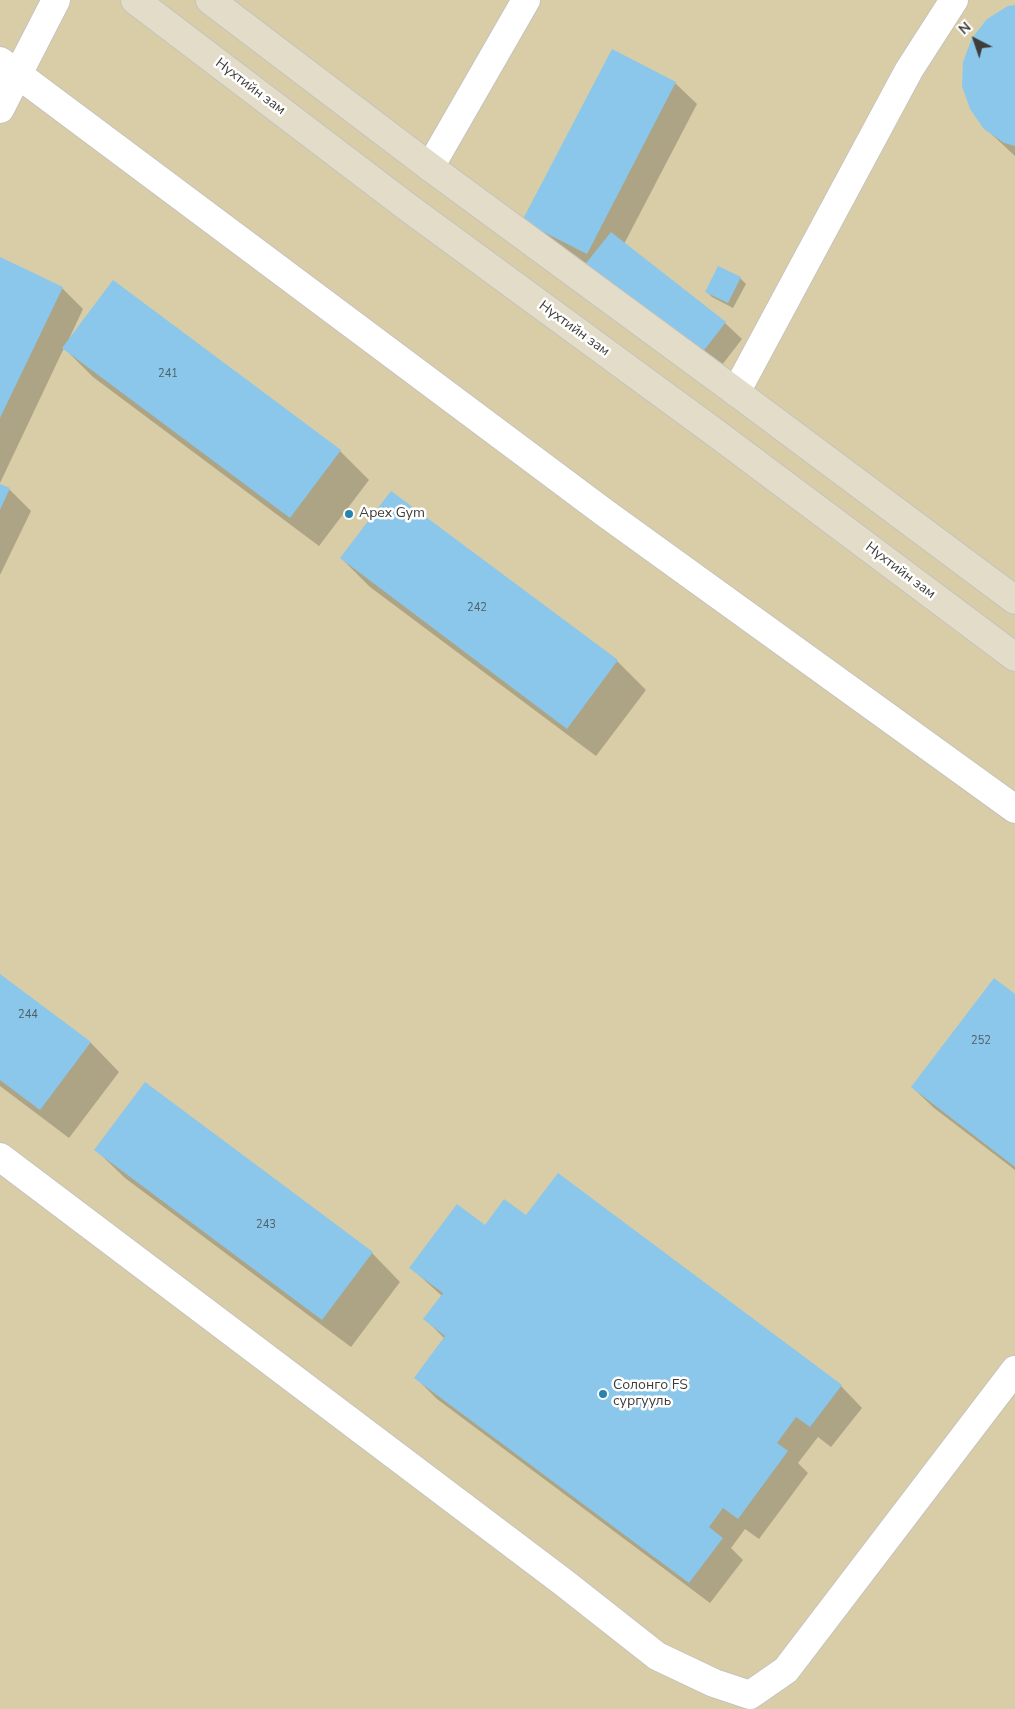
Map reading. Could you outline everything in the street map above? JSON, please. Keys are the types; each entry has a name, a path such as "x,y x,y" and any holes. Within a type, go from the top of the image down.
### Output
{"main road":[{"name":"Нүхтийн зам","path":"135,0 410,209 717,434 1015,657"},
{"path":"210,0 430,167 1015,600"}],"street":[{"path":"0,109 8,67 56,0"},
{"path":"430,167 526,0"},
{"path":"736,392 909,70 954,0"},
{"path":"8,67 605,513 1015,809"},
{"path":"0,1157 555,1576 657,1656 714,1683 750,1695 786,1670 1015,1370"}],"shaded area":[{"path":"0,0 1015,0 1015,1709 0,1709"}],"building":[{"path":"1015,5 1015,146 1004,143 984,129 970,109 962,86 963,62 972,38 987,19 1008,6"},
{"path":"612,49 676,82 587,254 522,221"},
{"path":"611,232 726,322 698,358 583,267"},
{"path":"0,257 63,287 0,418"},
{"path":"718,266 741,277 728,303 705,292"},
{"path":"113,280 341,450 290,518 62,348"},
{"path":"0,484 10,488 0,510"},
{"path":"391,491 618,660 567,729 340,558"},
{"path":"0,974 91,1042 40,1110 0,1080"},
{"path":"994,978 1015,994 1015,1167 911,1087"},
{"path":"145,1082 373,1252 322,1320 94,1150"},
{"path":"558,1173 842,1385 810,1427 796,1417 777,1443 788,1451 738,1519 723,1508 709,1527 723,1538 689,1583 414,1378 445,1336 423,1319 443,1293 409,1268 457,1204 485,1225 504,1199 526,1215"}],"place":[{"name":"Apex Gym","path":"349,514"},
{"name":"Солонго FS сургууль","path":"603,1394"}]}
